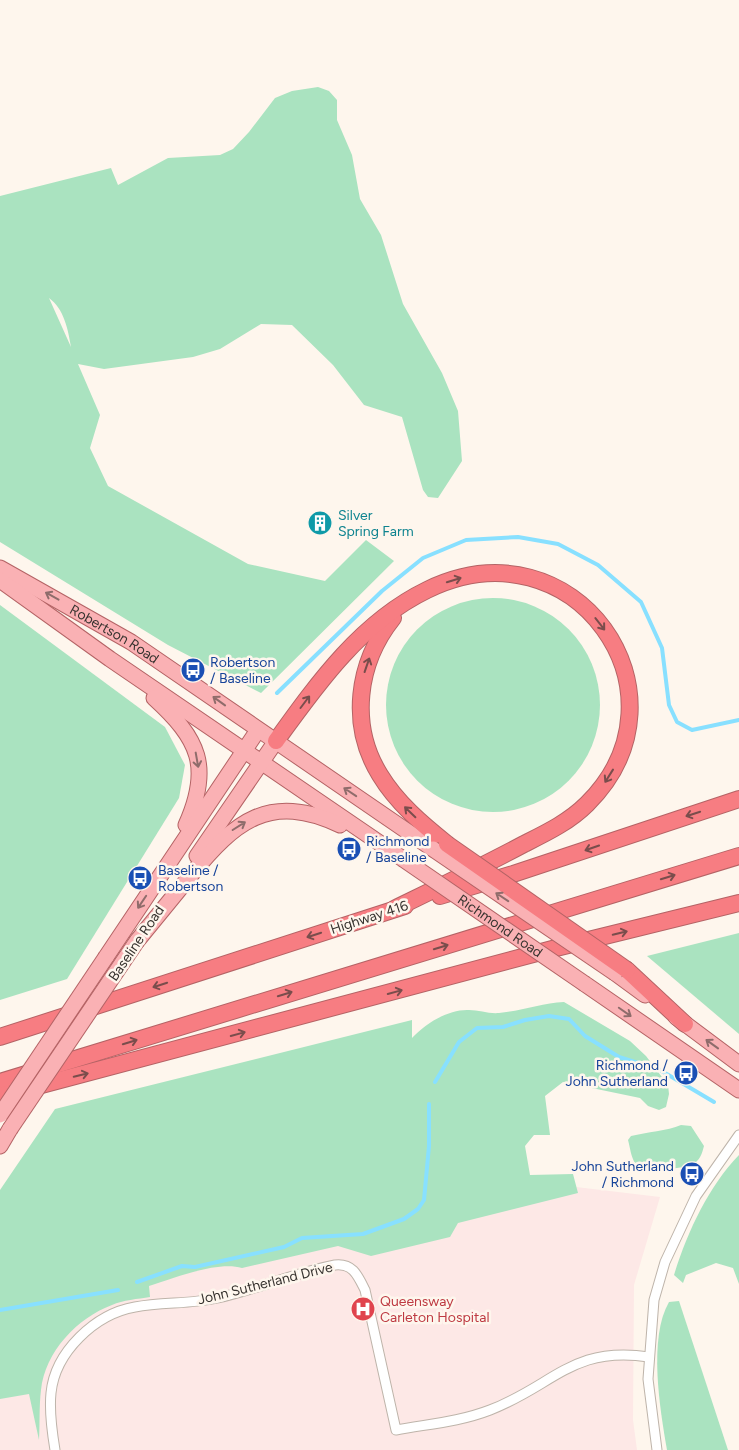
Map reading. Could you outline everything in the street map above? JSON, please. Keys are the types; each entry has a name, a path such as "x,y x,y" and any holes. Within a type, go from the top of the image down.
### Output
{"highway":[{"path":"276,741 336,662 372,627 410,600 440,585 487,573 518,575 562,590 590,612 610,638 626,681 628,711 625,735 619,756 606,780 587,804 552,830 394,909"},
{"path":"410,600 384,630 370,657 362,683 360,699 362,730 366,747 380,776 440,846 621,971 685,1024"},
{"name":"Highway 416","path":"0,1037 394,909 513,874 739,799"},
{"path":"0,1082 739,856"},
{"path":"0,1096 556,948 739,903"}],"main road":[{"name":"Robertson Road","path":"0,568 131,642 276,741"},
{"name":"Robertson Road","path":"0,580 110,659 261,763"},
{"path":"110,659 181,724 195,750 199,770 198,793 169,862"},
{"name":"Baseline Road","path":"0,1115 258,730"},
{"name":"Baseline Road","path":"0,1146 137,941 276,741"},
{"path":"276,741 440,846"},
{"name":"Richmond Road","path":"261,763 739,1090"},
{"path":"137,941 221,840 241,824 261,815 286,811 310,813 386,847"},
{"path":"685,1024 739,1064"}],"street":[{"path":"657,1450 648,1380 654,1300 665,1262 696,1196 739,1136"},
{"name":"John Sutherland Drive","path":"55,1450 51,1428 51,1392 62,1360 86,1329 106,1316 126,1309 218,1298 335,1265 350,1267 356,1271 365,1290 396,1430 454,1422 490,1410 524,1394 572,1365 594,1356 629,1354 649,1357"}],"shaded area":[{"name":"Queensway Carleton Hospital","path":"551,1184 660,1197 634,1285 633,1420 637,1450 0,1450 0,1367 43,1333 191,1261"}],"green space":[{"path":"318,87 329,91 337,100 337,120 352,155 360,199 381,235 403,304 442,373 458,411 462,461 438,498 428,497 423,490 402,417 364,405 333,365 292,325 261,324 220,349 193,357 104,369 78,364 100,415 90,448 108,486 248,564 325,581 366,540 394,561 261,693 168,645 0,542 0,196 111,168 118,185 168,158 220,155 233,149 249,132 275,98 292,91","holes":["49,298 62,314 71,347"]},
{"path":"482,598 504,598 524,602 544,610 569,629 588,654 596,674 600,705 596,736 588,756 569,781 544,800 524,808 504,812 482,812 462,808 442,800 425,788 410,773 398,756 390,736 386,716 386,694 390,674 398,654 410,637 425,622 442,610 462,602"},
{"path":"0,605 165,727 185,765 179,798 67,979 0,1000"},
{"path":"739,933 739,1034 647,956"},
{"path":"564,1002 630,1041 646,1056 668,1085 669,1094 666,1107 659,1110 648,1106 640,1098 563,1082 545,1096 550,1135 534,1135 525,1146 530,1175 573,1174 578,1193 458,1223 450,1237 371,1256 338,1246 242,1268 232,1266 208,1269 149,1286 150,1297 121,1302 99,1311 75,1328 56,1350 44,1376 41,1390 39,1440 29,1394 0,1399 0,1190 55,1109 412,1020 412,1038 437,1018 461,1010 499,1013"},
{"path":"681,1125 691,1126 704,1146 700,1157 695,1163 674,1169 655,1169 639,1166 635,1163 628,1140 631,1136 670,1129"},
{"path":"739,1155 739,1284 733,1268 716,1263 686,1275 683,1283 674,1275 692,1227 708,1196"},
{"path":"679,1301 728,1450 667,1450 661,1415 657,1354 663,1317 669,1302"}],"waterway":[{"path":"277,693 382,591 423,558 466,540 518,537 558,544 598,565 641,602 662,648 669,705 677,722 692,730 739,720"},
{"path":"435,1082 459,1042 477,1028 503,1027 525,1020 549,1016 569,1019 585,1036 619,1057 660,1070 714,1102"},
{"path":"137,1282 182,1266 195,1267 284,1247 302,1238 363,1234 404,1219 418,1209 424,1200 429,1146 429,1104"},
{"path":"0,1310 118,1290"}],"place":[{"name":"Silver Spring Farm","path":"320,523"},
{"name":"Robertson / Baseline","path":"193,670"},
{"name":"Richmond / Baseline","path":"349,849"},
{"name":"Baseline / Robertson","path":"140,878"},
{"name":"Richmond / John Sutherland","path":"686,1073"},
{"name":"John Sutherland / Richmond","path":"692,1174"},
{"name":"Queensway Carleton Hospital","path":"363,1309"}]}
